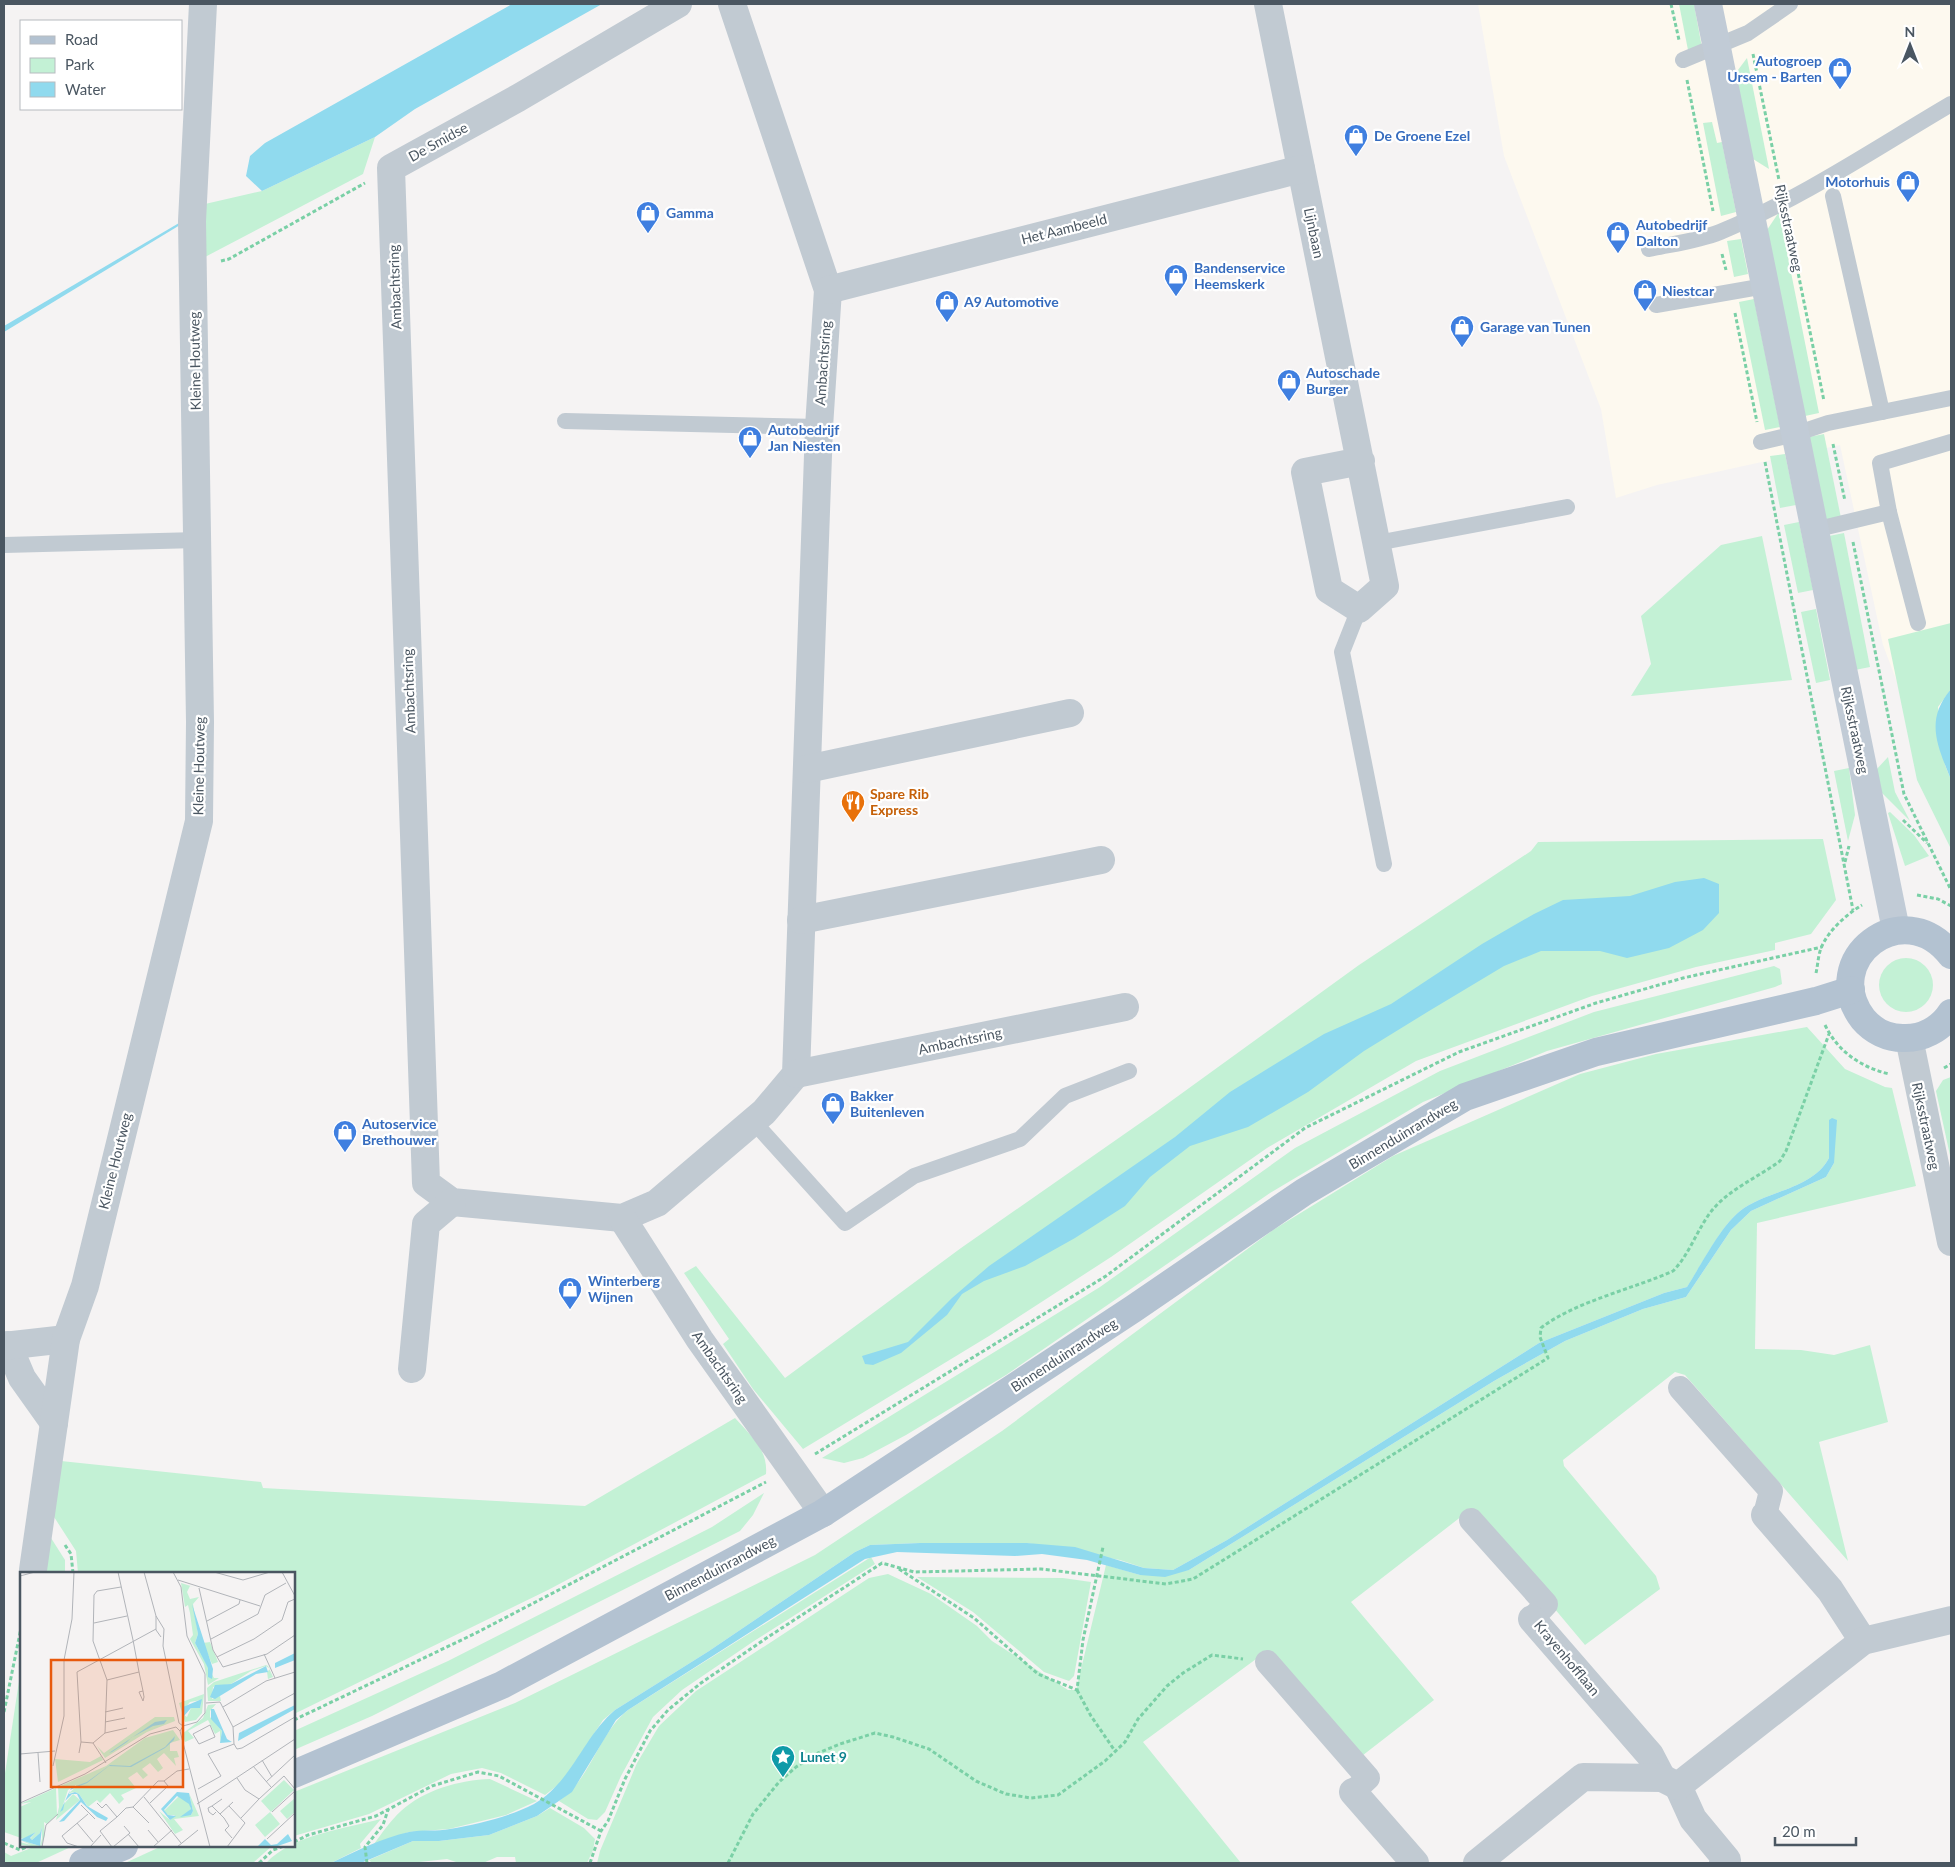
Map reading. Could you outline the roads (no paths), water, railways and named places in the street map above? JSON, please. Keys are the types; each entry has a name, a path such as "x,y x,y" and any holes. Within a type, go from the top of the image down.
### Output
{"main road":[{"name":"Rijksstraatweg","path":"1708,4 1896,930"},
{"path":"1951,955 1943,944 1929,934 1912,930 1896,930 1871,941 1862,951 1853,969 1851,990 1858,1012 1870,1026 1885,1035 1909,1038 1931,1032 1941,1026 1951,1013"},
{"name":"Binnenduinrandweg","path":"295,1774 502,1685 823,1513 1133,1309 1304,1192 1465,1097 1596,1052 1816,1001 1851,990"},
{"path":"83,1863 122,1847"}],"street":[{"name":"Kleine Houtweg","path":"33,1570 66,1339 84,1286 199,820 198,540 192,220 203,4"},
{"name":"De Smidse","path":"390,168 518,98 678,4"},
{"name":"Ambachtsring","path":"732,4 828,290 819,427 796,1074 1125,1007"},
{"name":"Lijnbaan","path":"1268,4 1385,586 1359,609"},
{"name":"Ambachtsring","path":"390,168 426,1183 452,1202"},
{"name":"Het Aambeeld","path":"828,290 1301,169"},
{"path":"1359,609 1329,590 1305,472 1361,461"},
{"path":"807,769 1070,713"},
{"path":"801,920 1101,860"},
{"name":"Rijksstraatweg","path":"1909,1038 1950,1232"},
{"path":"412,1370 426,1224 452,1202 622,1218 657,1203 764,1112 796,1074"},
{"name":"Ambachtsring","path":"622,1218 700,1340 823,1513"},
{"path":"54,1423 22,1378 6,1345 66,1339"},
{"path":"1680,1388 1771,1491 1765,1515 1830,1590 1863,1641"},
{"name":"Krayenhofflaan","path":"1471,1520 1546,1604 1532,1619 1650,1755 1670,1782 1693,1820 1727,1860 1723,1863"},
{"path":"1477,1863 1583,1778 1670,1782 1863,1641 1951,1620"},
{"path":"1267,1662 1368,1778 1353,1792 1415,1863"}],"lane":[{"path":"1683,60 1748,33 1790,4"},
{"path":"1649,249 1718,233 1751,218 1784,202 1951,104"},
{"path":"1833,196 1882,412"},
{"path":"1656,306 1765,286"},
{"path":"1761,442 1795,434 1828,422 1951,398"},
{"path":"565,421 819,427"},
{"path":"1918,623 1889,512 1880,463 1951,442"},
{"path":"1377,543 1567,506"},
{"path":"1814,530 1889,512"},
{"path":"4,544 198,540"},
{"path":"1359,609 1342,652 1384,864"},
{"path":"753,1121 846,1223 914,1176 1020,1139 1065,1096 1130,1071"}],"water":[{"path":"512,4 602,4 415,109 375,137 262,191 246,176 250,156 265,143"},
{"path":"179,223 180,225 4,332 4,326"},
{"path":"1951,689 1951,780 1938,745 1936,723 1938,712"},
{"path":"1704,878 1719,884 1719,913 1703,930 1669,948 1627,958 1600,951 1541,951 1504,966 1364,1051 1308,1092 1248,1127 1190,1146 1150,1177 1125,1206 1075,1238 1025,1266 984,1281 962,1294 947,1315 901,1353 873,1365 865,1364 862,1356 908,1342 952,1298 989,1266 1175,1137 1230,1092 1324,1034 1391,1004 1482,944 1534,914 1563,900 1630,896 1675,882"},
{"path":"1832,1118 1837,1120 1834,1163 1826,1177 1751,1211 1731,1230 1686,1297 1643,1309 1565,1341 1494,1381 1189,1570 1165,1577 1140,1575 1087,1560 1042,1554 1015,1556 897,1552 865,1559 628,1710 616,1720 572,1792 537,1816 489,1835 439,1841 413,1841 361,1863 331,1863 369,1845 399,1835 414,1831 445,1830 471,1825 504,1816 534,1804 558,1784 594,1733 615,1710 709,1651 855,1552 870,1545 1027,1543 1075,1547 1144,1568 1173,1570 1227,1540 1539,1343 1664,1293 1687,1287 1719,1236 1740,1211 1763,1198 1788,1189 1812,1177 1821,1169 1829,1158 1829,1120"}],"place":[{"name":"Autogroep Ursem - Barten","path":"1840,90"},
{"name":"De Groene Ezel","path":"1356,157"},
{"name":"Motorhuis","path":"1908,203"},
{"name":"Gamma","path":"648,234"},
{"name":"Autobedrijf Dalton","path":"1618,254"},
{"name":"Bandenservice Heemskerk","path":"1176,297"},
{"name":"Niestcar","path":"1645,312"},
{"name":"A9 Automotive","path":"947,323"},
{"name":"Garage van Tunen","path":"1462,348"},
{"name":"Autoschade Burger","path":"1289,402"},
{"name":"Autobedrijf Jan Niesten","path":"750,459"},
{"name":"Spare Rib Express","path":"853,823"},
{"name":"Bakker Buitenleven","path":"833,1125"},
{"name":"Autoservice Brethouwer","path":"345,1153"},
{"name":"Winterberg Wijnen","path":"570,1310"},
{"name":"Lunet 9","path":"783,1778"}]}
